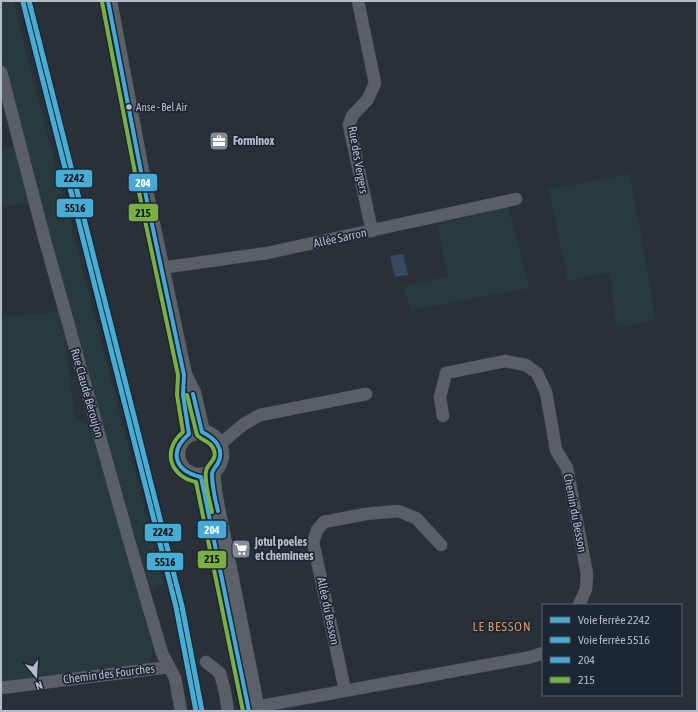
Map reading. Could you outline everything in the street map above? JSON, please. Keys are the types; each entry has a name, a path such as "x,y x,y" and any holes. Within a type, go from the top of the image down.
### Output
{"main road":[{"path":"109,3 143,182 184,375 183,395 195,433"},
{"path":"195,433 209,434 219,445 221,452 217,467 206,474 193,476 186,473 180,467 176,453 182,438 195,433"},
{"path":"206,474 254,710"}],"street":[{"name":"Rue des Vergers","path":"358,1 375,83 368,99 352,116 349,125 372,231"},
{"name":"Rue Claude Béroujon","path":"1,72 44,237 128,537 162,653 175,678 180,711"},
{"name":"Allée Sarron","path":"162,268 267,254 516,199"},
{"name":"Chemin du Besson","path":"443,416 440,398 446,373 504,361 526,365 536,373 546,392 556,450 567,468 587,574 586,589 579,604"},
{"path":"219,445 244,424 260,415 366,394"},
{"name":"Allée du Besson","path":"345,690 313,542 317,530 324,522 365,514 398,511 416,518 441,545"},
{"path":"254,710 345,690 542,654"},
{"path":"206,662 220,673 228,711"},
{"name":"Chemin des Fourches","path":"1,688 169,667"}],"green space":[{"path":"1,1 13,1 164,584 151,590 79,341 64,299 1,57"},
{"path":"17,148 30,204 1,206 1,149"},
{"path":"630,174 655,316 650,322 616,328 610,272 568,281 549,189"},
{"path":"508,206 529,288 411,310 403,287 448,276 437,225"},
{"path":"57,312 64,334 74,412 77,418 94,430 153,650 148,663 1,683 1,317"}],"water":[{"path":"403,254 408,275 395,277 390,256"}],"rail line":[{"name":"2242","path":"29,1 182,606 202,711"},
{"name":"5516","path":"23,2 176,607 196,711"}],"transit line":[{"name":"204","path":"108,1 143,182 184,375 183,395 189,434 178,447 177,460 180,466 185,470 201,477 249,711"},
{"name":"215","path":"102,2 137,183 178,375 177,395 183,432 176,439 172,447 172,462 174,468 180,474 187,479 196,482 243,711"},
{"name":"204","path":"193,394 202,432 207,434 218,444 220,453 220,458 212,474 213,488 218,511"},
{"name":"215","path":"187,395 197,435 212,446 215,456 206,471 206,486 212,512"}],"place":[{"name":"Anse - Bel Air","path":"129,107"},
{"name":"Forminox","path":"219,141"},
{"name":"jotul poeles et cheminees","path":"241,549"}],"district":[{"name":"LE BESSON","path":"502,626"}]}
